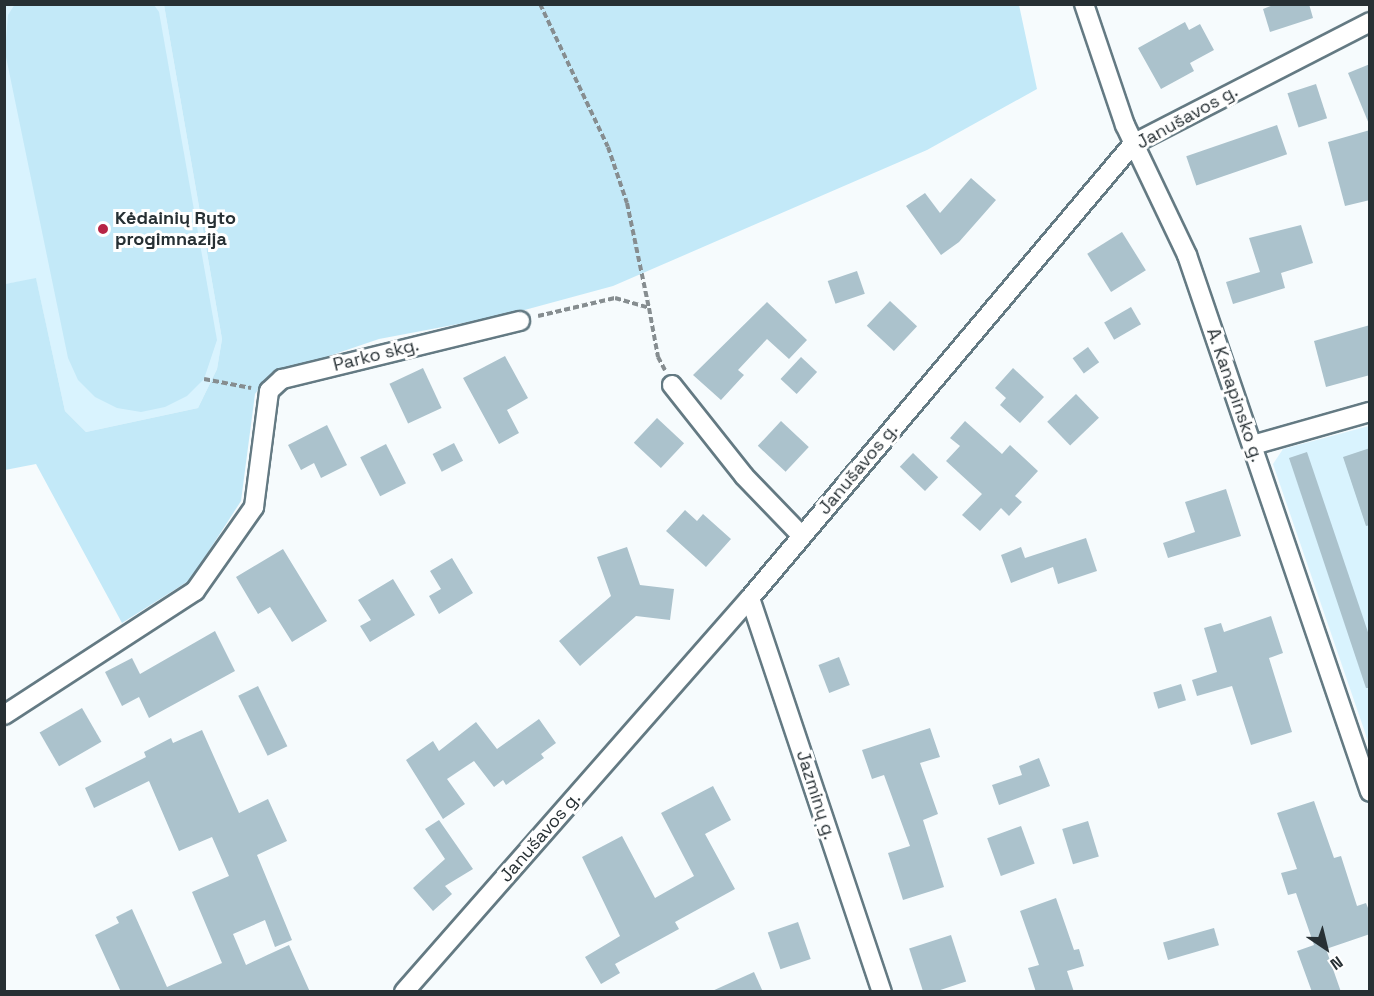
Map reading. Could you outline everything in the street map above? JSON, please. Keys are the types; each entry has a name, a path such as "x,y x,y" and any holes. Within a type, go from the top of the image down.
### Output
{"street":[{"name":"A. Kanapinsko g.","path":"1084,4 1133,144 1187,255 1370,792"},
{"name":"Janušavos g.","path":"404,992 750,598 1133,144 1370,22"},
{"name":"Parko skg.","path":"270,391 282,379 520,321"},
{"path":"672,385 744,476 802,536"},
{"path":"4,715 195,591 254,507 270,391"},
{"path":"1252,445 1370,412"},
{"name":"Jazminų g.","path":"750,598 882,992"}],"path":[{"path":"540,4 608,147 627,203 658,357 672,385"},
{"path":"520,321 615,298 649,308"},
{"path":"204,379 270,391"}],"shaded area":[{"name":"Kėdainių Ryto progimnazija","path":"15,4 154,5 159,12 217,340 204,379 187,396 165,407 141,412 117,408 95,397 78,380 68,358 5,52 8,15"},
{"name":"Kėdainių Ryto progimnazija","path":"5,5 164,5 222,339 217,369 198,408 86,432 65,411 36,279 5,284"},
{"path":"164,5 1019,5 1037,89 927,150 613,286 506,315 379,339 267,377 255,394 241,501 190,580 122,623 36,464 5,470 5,284 36,278 65,411 86,432 198,408 217,369 222,339"},
{"path":"1369,426 1369,744 1273,464 1283,449"}],"building":[{"path":"1276,4 1309,4 1313,18 1270,32 1263,9"},
{"path":"1185,22 1189,30 1200,24 1214,50 1190,63 1194,71 1161,89 1138,48"},
{"path":"1370,64 1370,124 1369,124 1348,73"},
{"path":"1316,84 1327,118 1299,128 1287,93"},
{"path":"1277,125 1287,154 1196,186 1186,156"},
{"path":"1370,130 1370,200 1345,206 1328,142"},
{"path":"971,178 996,200 959,242 941,255 906,206 925,193 940,213"},
{"path":"1301,225 1313,263 1281,273 1285,288 1233,304 1226,282 1260,272 1249,238"},
{"path":"1122,232 1146,270 1111,292 1087,254"},
{"path":"857,271 865,294 836,304 828,281"},
{"path":"890,301 917,326 894,351 867,326"},
{"path":"767,302 807,340 789,359 767,339 738,370 744,375 721,400 693,375"},
{"path":"1131,307 1141,324 1114,340 1104,323"},
{"path":"1370,325 1370,375 1326,387 1314,341"},
{"path":"1088,347 1099,362 1084,374 1073,358"},
{"path":"505,356 528,398 507,410 519,433 499,444 463,378"},
{"path":"801,357 817,372 797,394 781,379"},
{"path":"423,368 442,408 408,424 389,384"},
{"path":"1013,368 1044,397 1020,423 1000,405 1006,398 995,388"},
{"path":"1076,394 1099,418 1070,446 1047,422"},
{"path":"657,418 684,443 661,468 634,443"},
{"path":"781,421 809,447 786,472 758,446"},
{"path":"965,421 1002,454 1010,445 1038,471 1015,496 1022,502 1009,516 1001,508 980,531 962,515 982,494 946,461 960,446 950,438"},
{"path":"327,425 347,465 321,478 314,463 301,470 288,445"},
{"path":"454,443 463,461 442,472 433,454"},
{"path":"386,444 406,483 380,496 360,457"},
{"path":"1370,448 1370,525 1366,526 1343,457"},
{"path":"1307,452 1370,638 1370,688 1366,688 1289,458"},
{"path":"913,453 938,477 925,491 900,467"},
{"path":"1226,489 1241,536 1168,558 1163,543 1195,532 1185,502"},
{"path":"685,510 697,521 703,514 731,539 706,567 666,531"},
{"path":"1086,538 1097,571 1058,584 1053,567 1011,583 1001,555 1021,547 1025,558"},
{"path":"627,547 640,585 674,589 670,620 636,616 580,666 559,641 611,596 597,557"},
{"path":"283,549 327,621 292,642 270,607 258,614 236,577"},
{"path":"452,558 473,593 439,614 429,596 441,589 430,571"},
{"path":"393,579 415,615 370,642 360,626 371,620 358,600"},
{"path":"1271,616 1283,653 1269,658 1292,732 1251,745 1232,686 1197,696 1192,680 1217,672 1204,628 1221,623 1224,632"},
{"path":"215,631 235,671 149,718 139,697 122,706 105,672 132,658 140,674"},
{"path":"839,657 850,685 829,693 818,665"},
{"path":"1181,684 1186,700 1158,709 1153,692"},
{"path":"258,686 287,746 268,756 238,696"},
{"path":"82,708 102,742 59,766 40,732"},
{"path":"539,719 556,743 541,754 544,758 506,785 503,780 494,787 474,761 447,779 465,804 443,819 406,760 433,741 439,751 476,722 497,749"},
{"path":"930,728 940,757 920,763 938,814 923,820 944,887 903,900 888,853 910,846 884,775 872,779 862,750"},
{"path":"202,730 239,813 268,799 287,841 257,855 292,940 275,947 265,920 233,934 246,965 289,945 310,992 121,992 95,935 119,923 116,917 132,909 167,987 222,963 192,892 229,876 212,837 179,851 149,781 94,808 85,788 146,757 144,752 171,738 173,743"},
{"path":"1039,758 1050,786 999,805 992,785 1022,775 1019,766"},
{"path":"713,786 731,820 705,834 735,889 675,922 679,929 615,964 620,973 601,984 585,957 620,936 582,857 622,836 655,898 694,876 661,813"},
{"path":"1314,801 1334,858 1341,856 1357,906 1366,903 1370,913 1370,934 1326,949 1341,992 1312,992 1297,951 1314,945 1296,893 1288,895 1281,873 1297,869 1277,813"},
{"path":"439,820 473,869 445,886 452,894 433,911 413,888 445,859 425,829"},
{"path":"1088,821 1099,856 1073,864 1062,829"},
{"path":"1021,826 1035,864 1001,876 987,838"},
{"path":"1056,898 1074,950 1079,949 1084,966 1067,971 1074,992 1036,992 1028,968 1039,965 1020,911"},
{"path":"798,922 811,959 780,969 768,932"},
{"path":"1214,928 1219,945 1168,960 1163,943"},
{"path":"951,935 966,982 934,992 923,992 909,949"},
{"path":"754,972 763,992 710,992"}],"place":[{"name":"Kėdainių Ryto progimnazija","path":"103,229"}]}
